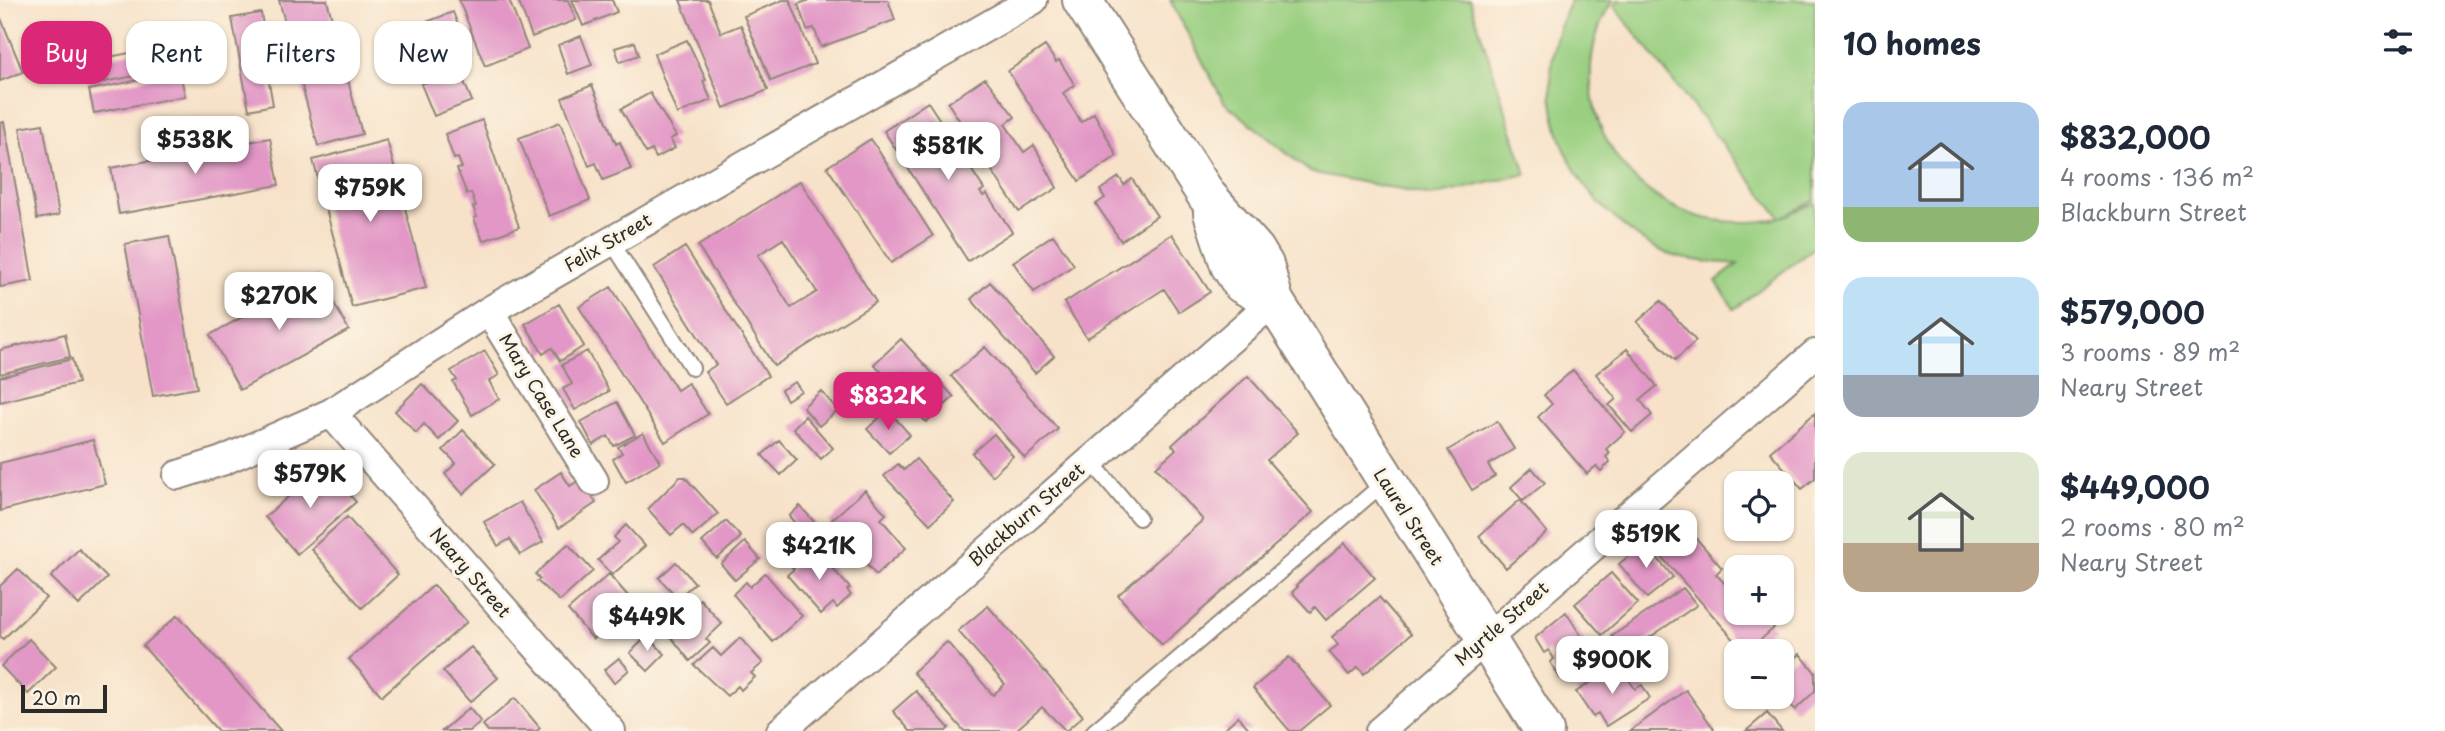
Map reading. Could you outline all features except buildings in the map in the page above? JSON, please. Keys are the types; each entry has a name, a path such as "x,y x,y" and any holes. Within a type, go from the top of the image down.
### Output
{"main road":[{"name":"Laurel Street","path":"1082,0 1207,195 1255,250 1264,265 1274,301 1385,482 1544,731"}],"street":[{"name":"Felix Street","path":"178,475 222,461 331,413 489,311 1033,0"},
{"name":"Blackburn Street","path":"780,731 1274,301"},
{"name":"Mary Case Lane","path":"489,311 594,481"},
{"name":"Myrtle Street","path":"1380,731 1815,354"},
{"name":"Neary Street","path":"331,413 611,731"}],"lane":[{"path":"611,241 692,368"},
{"path":"1090,460 1139,518"},
{"path":"1094,731 1385,482"}],"green space":[{"path":"1170,0 1470,0 1526,174 1432,196 1310,172 1224,102"},
{"path":"1571,0 1613,0 1596,37 1591,76 1596,113 1611,147 1633,177 1663,201 1698,216 1738,222 1765,221 1780,217 1614,6 1618,0 1815,0 1815,200 1782,217 1815,203 1815,247 1734,309 1716,281 1738,264 1682,258 1652,246 1619,222 1596,200 1578,175 1564,148 1555,120 1551,90 1552,60 1559,30"}]}
